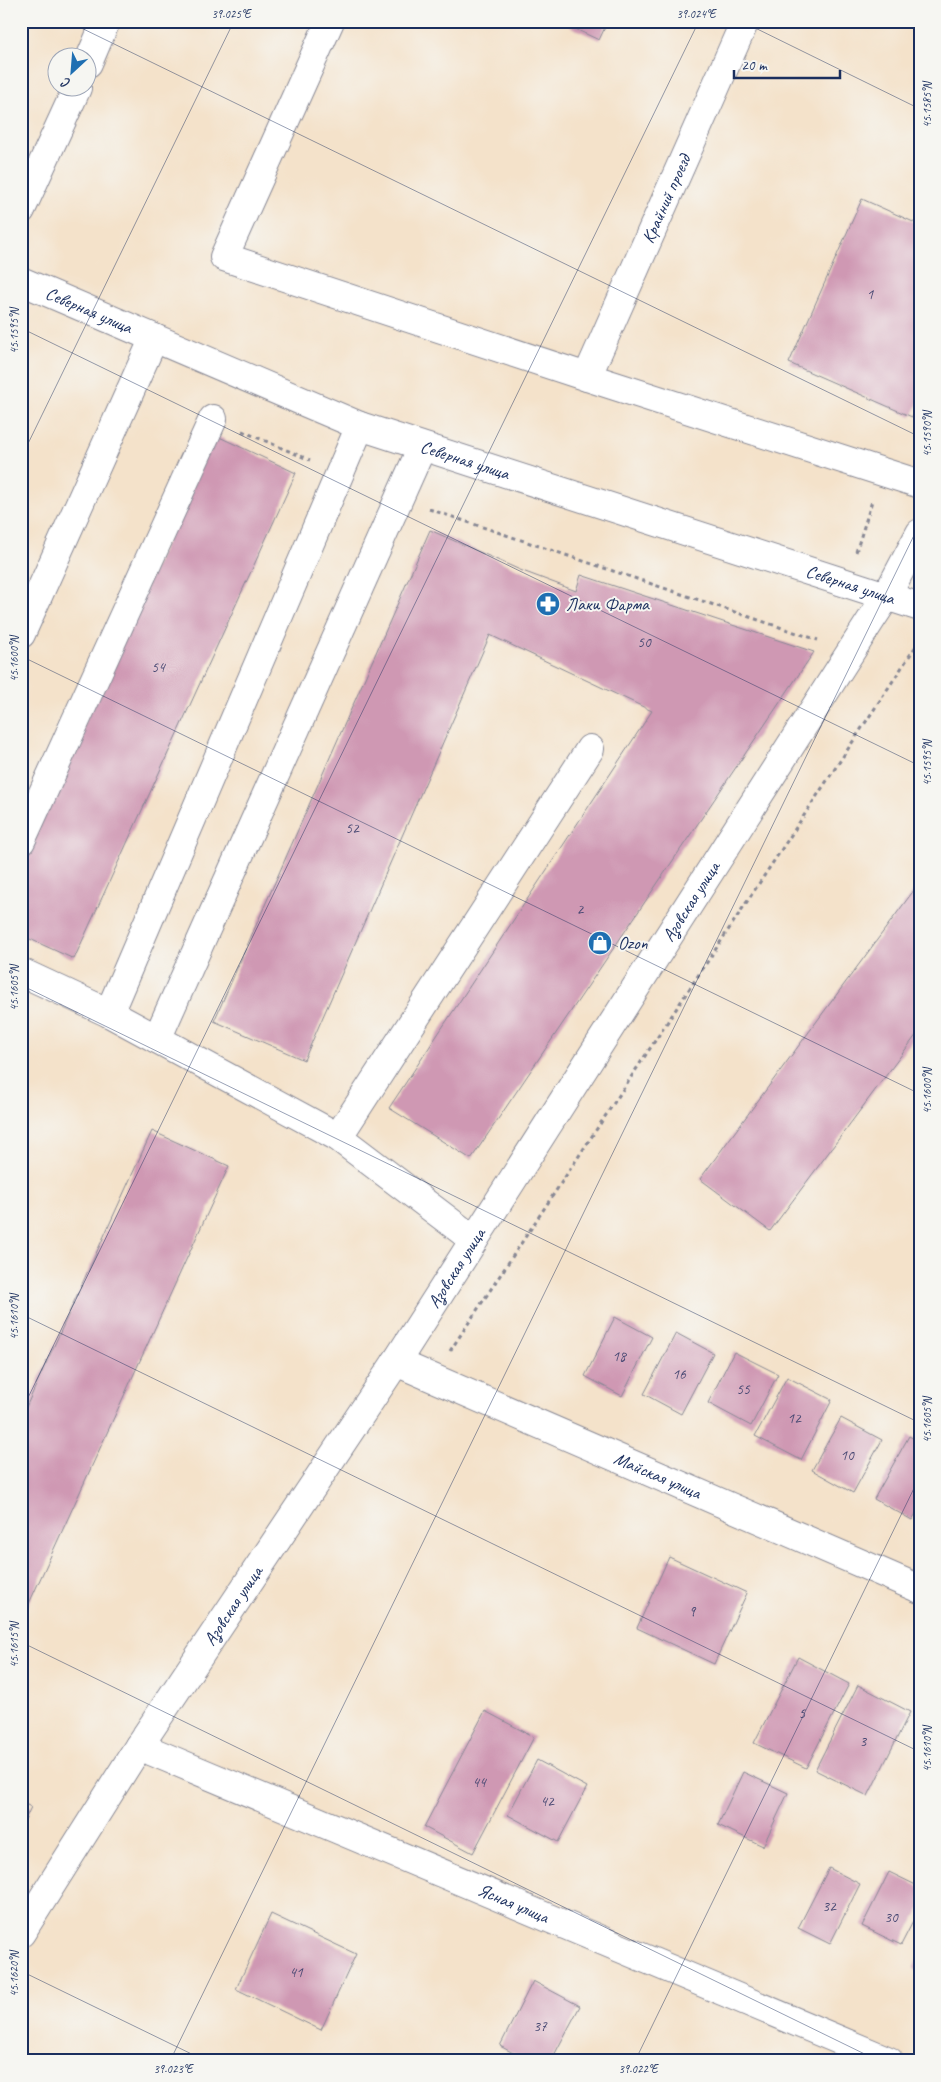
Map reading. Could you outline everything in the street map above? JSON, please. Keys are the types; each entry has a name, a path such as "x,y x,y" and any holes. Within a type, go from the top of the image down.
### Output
{"street":[{"path":"94,48 106,21"},
{"path":"330,21 224,257 587,377 920,484"},
{"name":"Крайний проезд","path":"587,377 745,21"},
{"path":"21,210 71,98"},
{"name":"Северная улица","path":"21,281 360,426 920,607"},
{"path":"21,634 154,338"},
{"path":"21,841 213,419"},
{"path":"109,1013 360,426"},
{"path":"157,1039 422,447"},
{"name":"Азовская улица","path":"21,1934 139,1746 396,1362 886,597 920,533"},
{"path":"338,1138 590,749"},
{"path":"21,972 109,1013 338,1138 474,1240"},
{"name":"Майская улица","path":"396,1362 920,1589"},
{"name":"Ясная улица","path":"139,1746 889,2061"}],"path":[{"path":"432,1378 916,646 920,637 914,633 871,620"}],"building":[{"path":"558,21 608,21 599,40"},
{"path":"862,199 920,225 920,399 912,417 789,363"},
{"path":"215,435 296,473 74,959 21,935 21,861"},
{"path":"430,530 520,570 576,591 581,575 814,652 471,1159 389,1108 652,711 490,635 304,1060 214,1021"},
{"path":"920,882 920,1030 770,1231 700,1179"},
{"path":"21,1071 27,1074 21,1086"},
{"path":"152,1131 229,1166 21,1621 21,1418"},
{"path":"615,1317 652,1337 622,1396 585,1376"},
{"path":"676,1333 713,1353 681,1414 644,1394"},
{"path":"734,1352 778,1374 751,1426 708,1403"},
{"path":"787,1377 832,1400 801,1460 755,1436"},
{"path":"841,1418 882,1440 853,1493 812,1470"},
{"path":"909,1436 920,1442 920,1507 912,1520 874,1499"},
{"path":"669,1557 747,1593 714,1664 637,1628"},
{"path":"798,1657 849,1684 806,1768 754,1743"},
{"path":"858,1685 910,1712 868,1796 815,1770"},
{"path":"485,1711 534,1737 473,1853 424,1827"},
{"path":"537,1760 587,1787 558,1842 508,1815"},
{"path":"743,1772 788,1793 763,1846 718,1825"},
{"path":"21,1802 31,1807 21,1828"},
{"path":"829,1868 860,1884 830,1944 798,1928"},
{"path":"889,1872 920,1887 920,1908 901,1945 862,1926"},
{"path":"271,1914 356,1954 321,2030 236,1989"},
{"path":"920,1954 920,1972 913,1969"},
{"path":"533,1981 580,2006 551,2061 528,2061 500,2046"}],"place":[{"name":"Лаки Фарма","path":"548,604"},
{"name":"Ozon","path":"600,943"}]}
